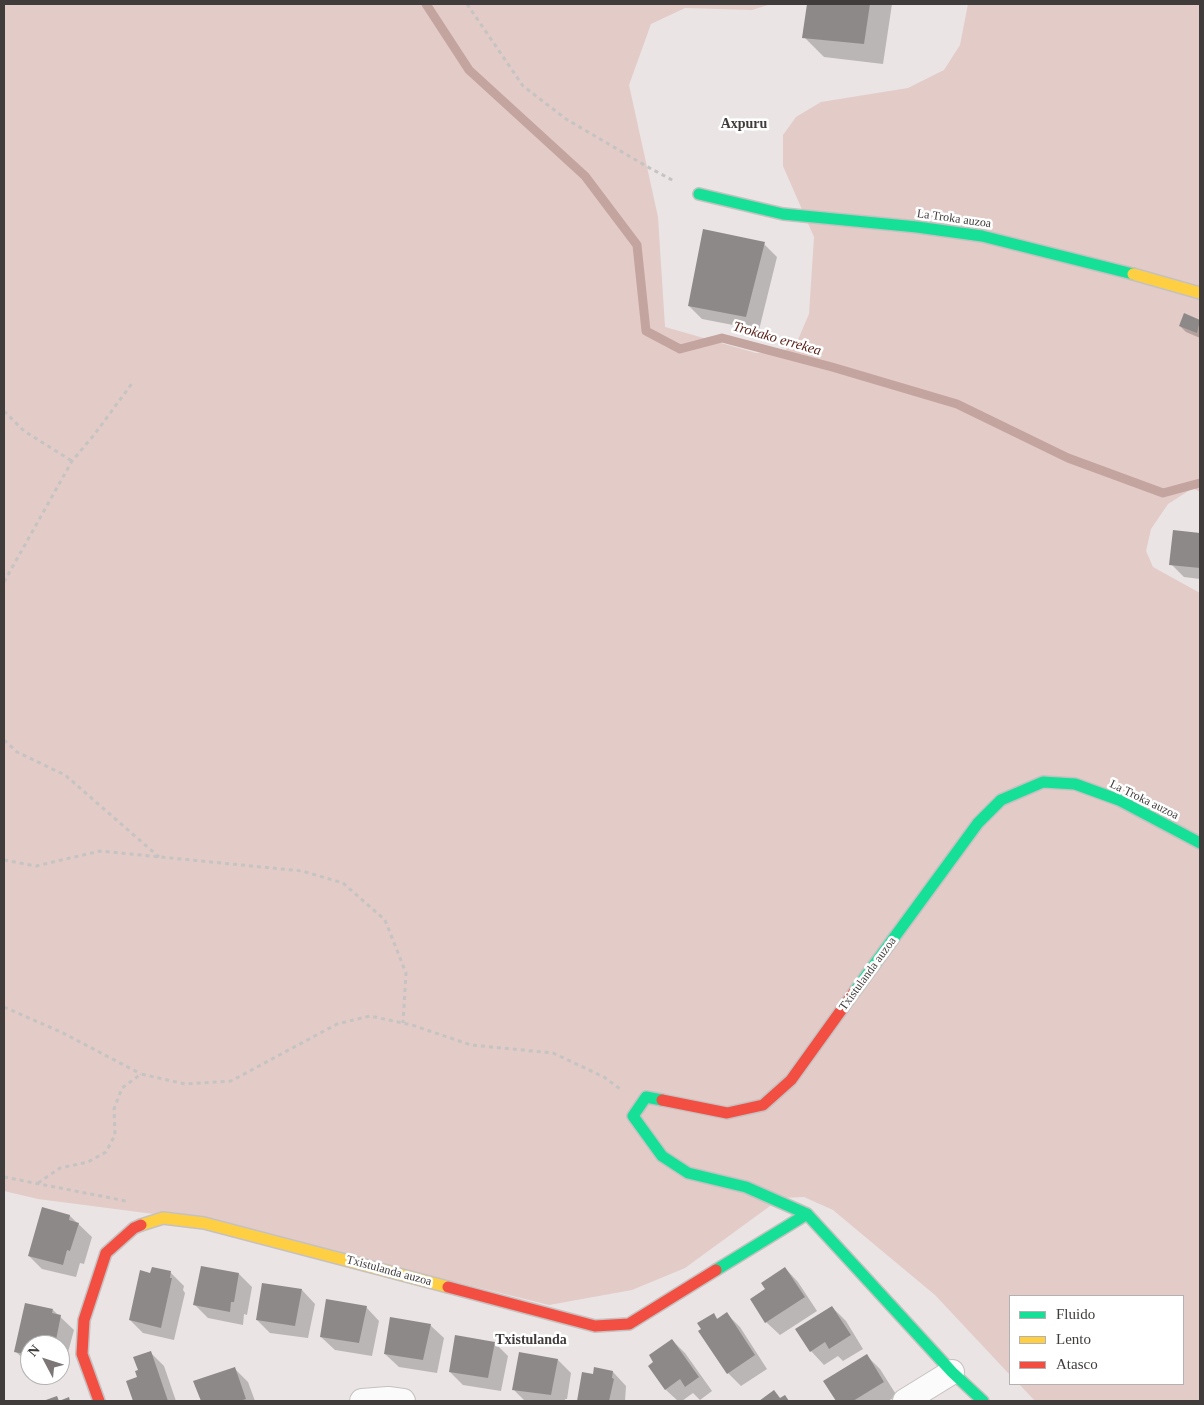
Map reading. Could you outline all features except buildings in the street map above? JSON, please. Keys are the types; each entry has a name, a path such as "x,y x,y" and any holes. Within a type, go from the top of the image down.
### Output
{"street":[{"name":"La Troka auzoa","path":"699,194 783,214 917,227 982,236 1163,281 1200,293"},
{"name":"Txistulanda auzoa","path":"640,1105 646,1097 727,1113 764,1105 791,1080 978,823 1001,800 1043,782 1075,784"},
{"name":"La Troka auzoa","path":"1075,784 1119,800 1200,843"},
{"path":"640,1105 633,1116 662,1156 688,1173 746,1187 807,1214 952,1372 983,1401"},
{"name":"Txistulanda auzoa","path":"99,1401 82,1354 84,1320 106,1252 134,1228 163,1218 204,1223 595,1326 629,1324 807,1214"},
{"path":"905,1401 952,1372"},
{"path":"362,1401 388,1399 403,1401"}],"path":[{"path":"467,4 523,86 566,120 699,194"},
{"path":"4,582 72,461 133,382"},
{"path":"4,412 24,431 72,461"},
{"path":"4,740 17,752 65,776 160,857"},
{"path":"4,860 36,866 100,851 302,871 342,883 385,920 406,973 403,1023"},
{"path":"4,1007 63,1033 142,1074 185,1084 231,1081 337,1024 370,1016 403,1023 471,1045 553,1053 604,1077 640,1105"},
{"path":"38,1183 60,1168 88,1162 106,1152 115,1135 114,1109 122,1088 142,1074"},
{"path":"4,1177 137,1204 150,1223"}],"shaded area":[{"path":"4,4 771,4 752,10 685,8 651,24 629,85 658,217 665,327 756,353 781,353 797,342 809,314 814,237 783,166 783,135 796,117 821,102 908,88 944,70 960,45 968,4 1200,4 1200,492 1193,488 1168,504 1151,529 1146,551 1153,567 1200,593 1200,1401 1035,1401 1020,1385 1184,1385 1184,1295 1009,1295 1009,1374 935,1295 833,1210 804,1197 781,1198 685,1268 632,1290 549,1305 208,1221 38,1199 4,1191"}],"waterway":[{"name":"Trokako errekea","path":"426,4 469,70 585,176 637,245 646,331 680,349 722,338 832,367 957,404 1068,458 1163,493 1200,483"}],"traffic: fast":[{"path":"699,194 783,214 917,227 982,236 1133,274"},
{"path":"855,991 978,823 1001,800 1043,782 1075,784 1119,800 1200,843"},
{"path":"662,1100 646,1097 633,1116 662,1156 688,1173 746,1187 807,1214 952,1372 983,1401"},
{"path":"716,1270 807,1214"}],"traffic: slow":[{"path":"1133,274 1200,293"},
{"path":"141,1225 163,1218 204,1223 448,1287"}],"traffic: jam":[{"path":"662,1100 727,1113 763,1105 791,1080 855,991"},
{"path":"99,1401 82,1354 84,1320 106,1253 134,1228 141,1225"},
{"path":"448,1287 595,1326 629,1324 716,1270"}],"district":[{"name":"Axpuru","path":"744,124"},
{"name":"Txistulanda","path":"531,1340"}]}
